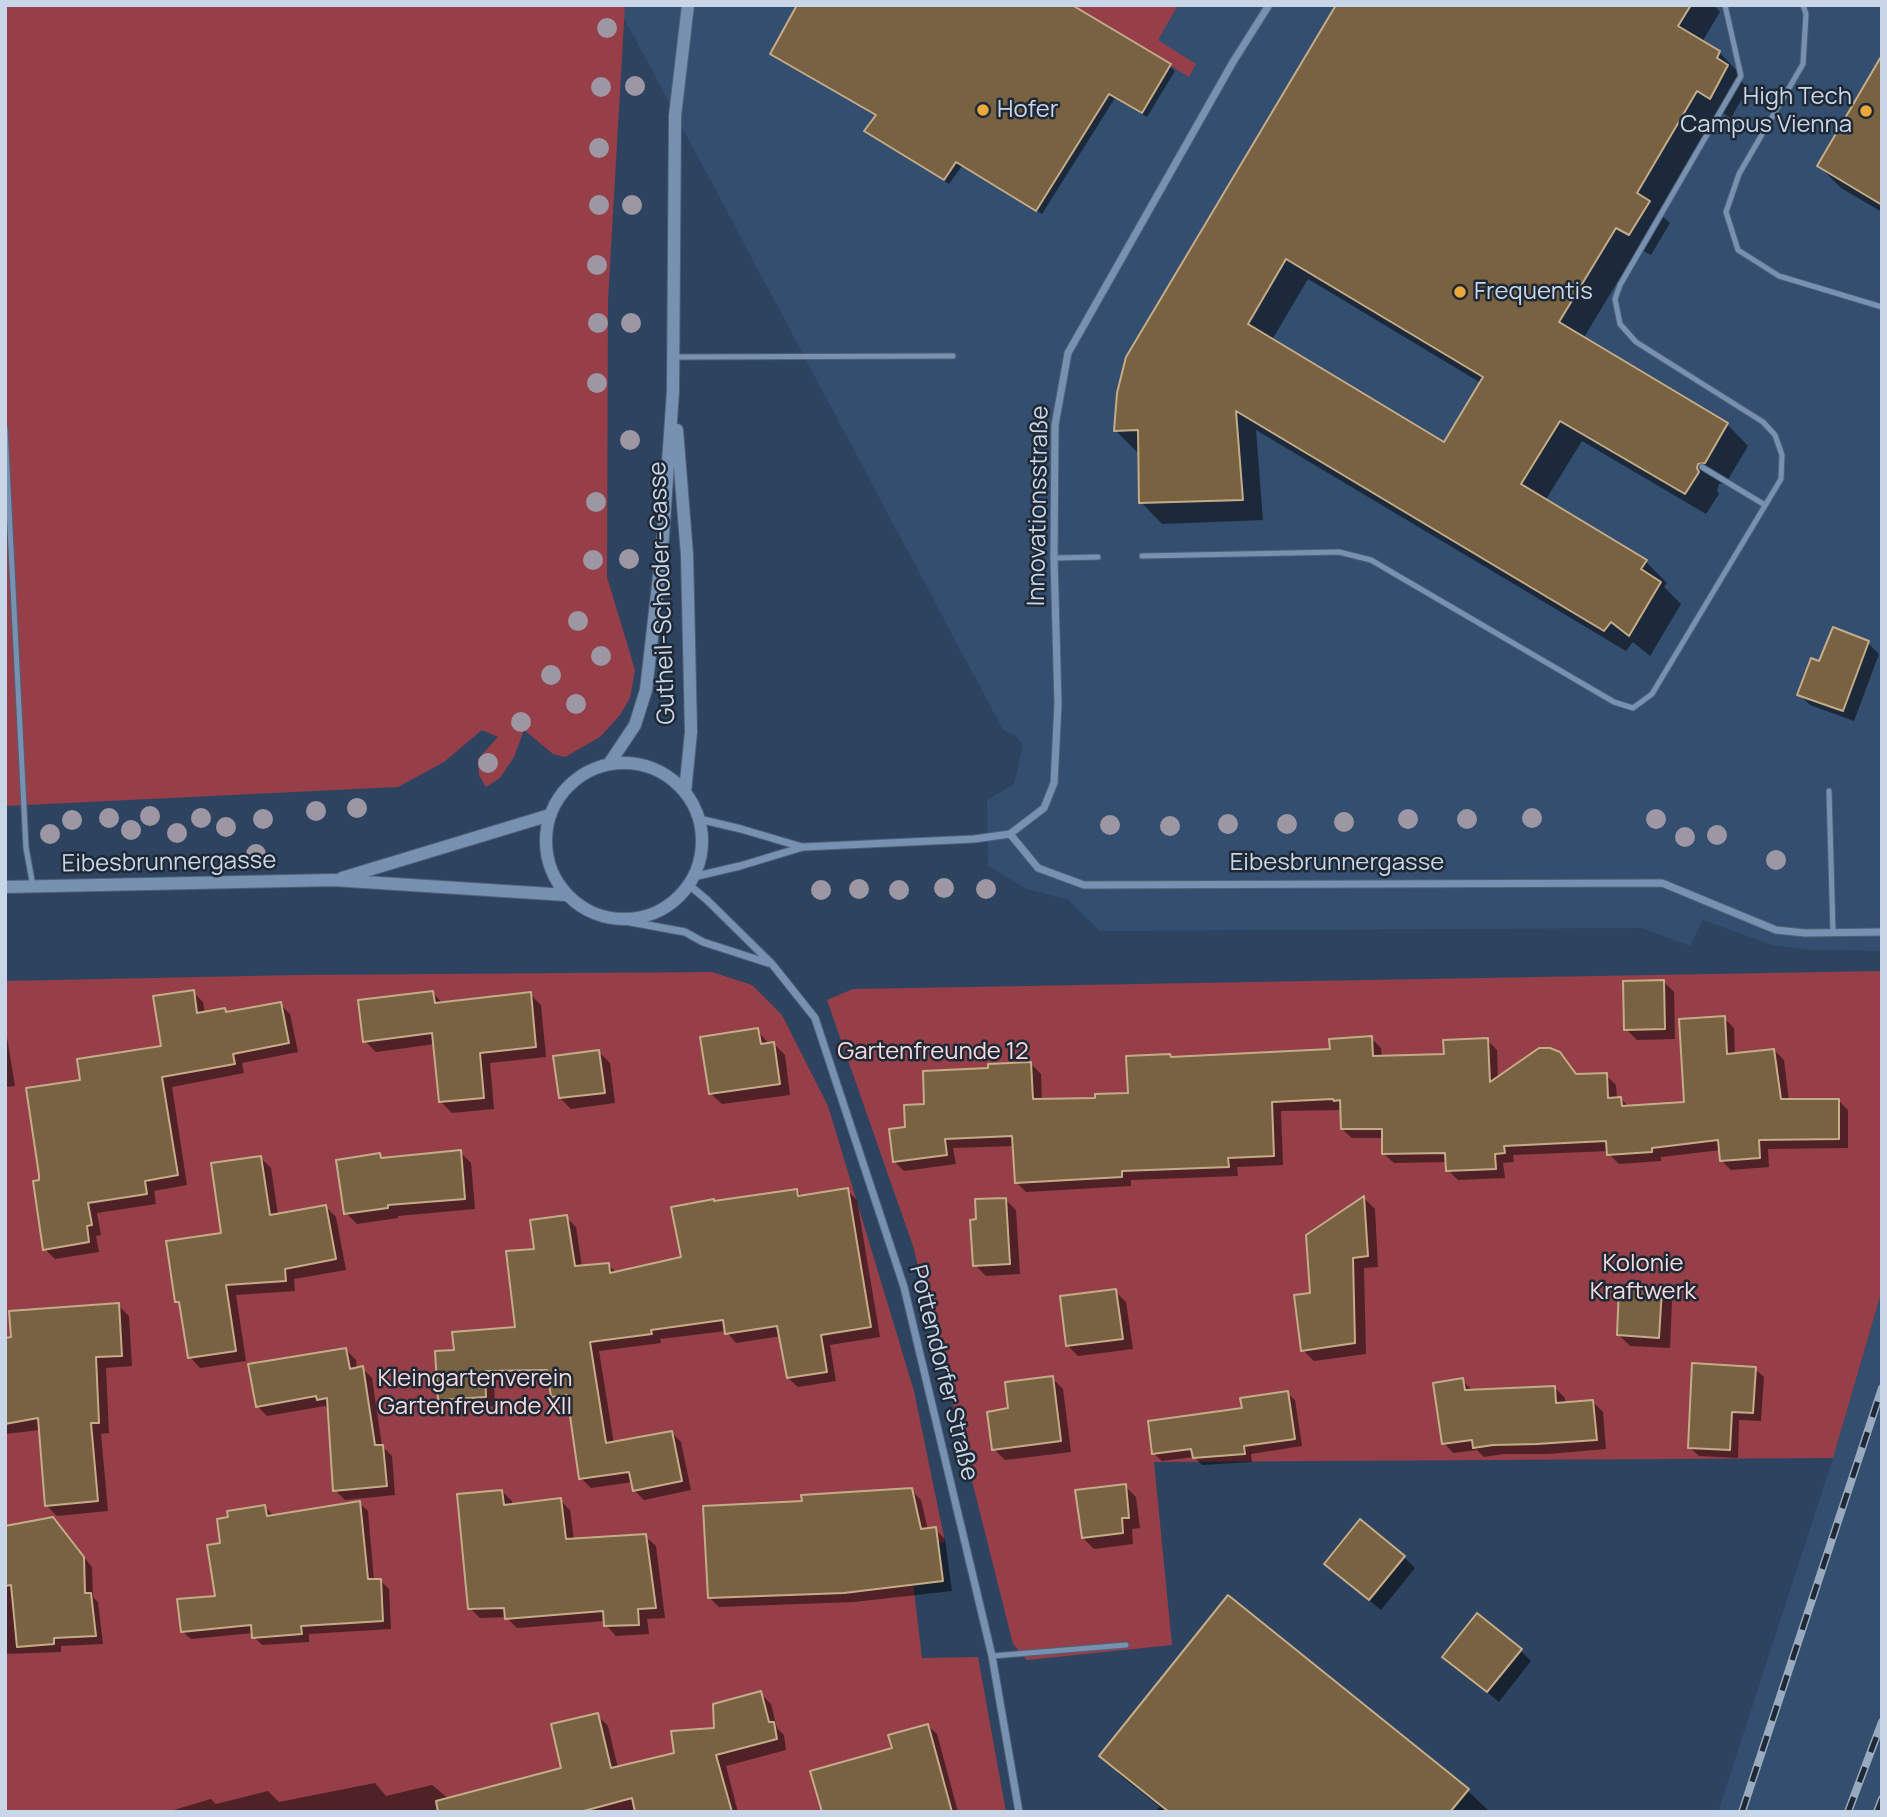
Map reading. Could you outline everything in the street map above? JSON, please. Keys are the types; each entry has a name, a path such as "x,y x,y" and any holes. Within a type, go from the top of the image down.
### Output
{"street":[{"name":"Gutheil-Schoder-Gasse","path":"608,764 635,725 646,690 662,550 673,391 676,116 688,5"},
{"name":"Innovationsstraße","path":"1010,834 1044,808 1054,783 1058,704 1054,558 1055,425 1068,354 1233,62 1269,5"},
{"name":"Gutheil-Schoder-Gasse","path":"673,391 687,555 691,732 685,792"},
{"path":"620,920 636,919 659,911 679,898 691,881 700,858 702,839 699,819 685,792 670,778 650,768 630,763 608,764 593,769 572,783 557,801 550,815 546,836 547,857 554,877 566,895 591,913 620,920 685,932 703,942 772,964"},
{"name":"Eibesbrunnergasse","path":"333,880 550,815"},
{"path":"699,819 741,828 803,847"},
{"path":"691,881 803,847 974,839 1010,834"},
{"name":"Eibesbrunnergasse","path":"1010,834 1038,867 1084,885 1662,883 1776,930 1882,932"},
{"name":"Eibesbrunnergasse","path":"5,887 333,880 566,895"},
{"name":"Pottendorfer Straße","path":"691,881 772,964 815,1018 904,1287 931,1392 992,1656 1019,1812"}],"lane":[{"path":"1142,556 1339,552 1371,560 1614,702 1633,708 1651,694 1781,479 1782,455 1775,435 1763,422 1636,342 1620,324 1615,299 1619,285 1741,76 1725,5"},
{"path":"1803,5 1806,13 1803,64 1739,174 1726,212 1738,250 1779,276 1882,307"},
{"path":"674,357 953,356"},
{"path":"5,428 26,848 33,886"},
{"path":"1703,467 1765,505"},
{"path":"1054,558 1098,557"},
{"path":"1829,791 1833,932"},
{"path":"992,1656 1126,1645"}],"shaded area":[{"path":"625,5 1882,5 1882,951 1807,950 1772,945 1703,920 1690,946 1642,928 1100,931 1067,899 1027,889 988,866 987,800 1014,784 1023,746 1015,735 1003,730 623,16"},
{"path":"1882,1290 1882,1812 1718,1812 1833,1458"}],"green space":[{"path":"5,5 625,5 608,300 607,577 635,670 630,698 620,715 600,737 565,757 553,754 524,730 514,757 500,778 486,787 479,775 478,759 498,737 482,730 444,762 398,787 5,806"},
{"path":"1070,5 1178,5 1158,40 1196,64 1189,77"},
{"name":"Kolonie Kraftwerk","path":"1882,971 1882,1290 1833,1458 1154,1462 1172,1645 1027,1660 1013,1644 913,1246 827,1000 853,989"},
{"name":"Kleingartenverein Gartenfreunde XII","path":"712,972 752,985 782,1015 828,1106 914,1391 945,1542 909,1548 922,1658 978,1657 1006,1812 5,1812 5,981 298,975"}],"building":[{"name":"Hofer","path":"797,5 1072,5 1171,64 1142,113 1109,94 1036,211 956,162 944,180 864,131 876,115 770,54"},
{"name":"Frequentis","path":"1336,5 1691,5 1678,26 1720,51 1717,58 1728,65 1710,99 1697,91 1637,193 1650,201 1629,235 1616,228 1559,322 1728,423 1705,463 1698,464 1699,472 1685,494 1560,421 1521,484 1647,560 1641,569 1661,582 1629,636 1611,622 1604,631 1236,411 1243,500 1139,503 1138,430 1114,431 1117,393 1126,357","holes":["1286,259 1483,377 1444,442 1248,324"]},
{"name":"High Tech Campus Vienna","path":"1882,55 1882,205 1817,166"},
{"path":"1833,627 1869,641 1843,711 1797,695 1811,658 1819,661"},
{"path":"1664,980 1665,1029 1624,1030 1623,981"},
{"path":"194,990 197,1013 225,1008 226,1012 281,1002 289,1043 233,1054 235,1064 162,1077 178,1175 145,1181 147,1194 88,1203 92,1225 87,1226 89,1242 43,1250 33,1181 39,1180 39,1175 26,1088 80,1080 77,1059 161,1046 153,996"},
{"path":"433,991 435,1003 531,992 536,1047 480,1053 484,1098 439,1102 432,1033 363,1042 358,1000"},
{"path":"1725,1016 1727,1054 1774,1049 1781,1099 1839,1099 1839,1139 1759,1140 1760,1158 1720,1161 1718,1140 1652,1148 1652,1152 1607,1155 1606,1141 1504,1146 1505,1153 1495,1154 1496,1169 1446,1171 1445,1153 1382,1154 1382,1129 1341,1129 1340,1100 1333,1099 1272,1102 1274,1156 1228,1158 1229,1167 1122,1171 1122,1177 1015,1183 1012,1136 945,1139 947,1155 893,1162 889,1129 905,1127 904,1105 924,1104 923,1071 988,1068 988,1064 1031,1062 1033,1099 1095,1098 1095,1094 1128,1093 1126,1056 1170,1054 1171,1057 1330,1049 1329,1039 1372,1036 1373,1056 1444,1054 1443,1040 1488,1038 1490,1082 1539,1048 1550,1048 1560,1052 1576,1074 1607,1073 1608,1098 1621,1097 1622,1106 1684,1102 1679,1019"},
{"path":"758,1028 761,1044 774,1042 780,1084 709,1094 700,1037"},
{"path":"599,1050 605,1093 559,1098 553,1056"},
{"path":"461,1150 465,1199 388,1205 388,1208 344,1214 336,1160 380,1153 381,1158"},
{"path":"261,1156 270,1215 326,1205 336,1259 285,1269 286,1281 226,1285 236,1351 188,1358 179,1302 175,1302 166,1241 221,1233 211,1163"},
{"path":"848,1188 871,1327 821,1335 827,1372 787,1378 777,1326 725,1334 723,1320 651,1330 652,1334 590,1342 606,1443 672,1431 682,1481 633,1491 629,1472 579,1479 567,1395 551,1397 547,1370 485,1371 486,1397 438,1400 435,1351 454,1350 452,1332 515,1327 506,1251 534,1249 530,1220 567,1215 575,1266 609,1263 610,1273 681,1257 671,1207 797,1189 798,1196"},
{"path":"1364,1196 1368,1256 1353,1258 1355,1343 1301,1351 1294,1295 1310,1293 1306,1235"},
{"path":"1006,1198 1010,1264 973,1266 970,1220 976,1219 975,1199"},
{"path":"1619,1287 1662,1289 1659,1338 1617,1335"},
{"path":"1116,1289 1123,1339 1066,1346 1060,1296"},
{"path":"119,1303 122,1356 96,1357 99,1423 91,1423 98,1501 45,1506 38,1418 5,1424 5,1338 11,1337 9,1311"},
{"path":"346,1348 350,1369 363,1366 375,1445 383,1445 387,1486 333,1491 327,1398 317,1400 316,1396 256,1407 248,1364"},
{"path":"1692,1363 1756,1367 1753,1413 1732,1412 1730,1450 1688,1448"},
{"path":"1053,1376 1061,1441 992,1450 987,1412 1008,1408 1005,1382"},
{"path":"1463,1378 1465,1390 1555,1386 1556,1403 1593,1400 1597,1440 1473,1448 1472,1440 1442,1444 1433,1383"},
{"path":"1288,1391 1295,1439 1244,1446 1245,1454 1193,1458 1191,1449 1152,1454 1148,1421 1242,1408 1240,1398"},
{"path":"1126,1484 1129,1518 1122,1518 1123,1533 1082,1538 1075,1490"},
{"path":"912,1488 921,1529 936,1527 943,1581 844,1593 708,1598 703,1506 802,1501 801,1495"},
{"path":"502,1490 504,1505 561,1498 566,1539 646,1534 656,1608 638,1609 639,1625 604,1626 603,1611 505,1619 504,1608 468,1609 457,1494"},
{"path":"360,1501 368,1579 381,1579 383,1621 301,1626 302,1634 252,1638 251,1625 181,1632 177,1599 215,1596 207,1545 220,1543 217,1519 228,1517 227,1511 265,1505 267,1516"},
{"path":"53,1517 84,1557 85,1593 91,1593 96,1636 54,1638 54,1644 17,1647 11,1585 5,1586 5,1526"},
{"path":"1360,1519 1405,1556 1369,1600 1324,1564"},
{"path":"1228,1595 1469,1789 1450,1812 1169,1812 1099,1756"},
{"path":"1477,1613 1522,1649 1487,1692 1442,1657"},
{"path":"761,1691 769,1722 774,1722 777,1739 716,1755 732,1812 635,1812 632,1798 580,1812 438,1812 436,1801 561,1768 551,1724 598,1713 611,1768 674,1753 671,1731 714,1728 713,1704"},
{"path":"928,1724 952,1812 822,1812 810,1771 892,1748 888,1735"}],"railway":[{"path":"1742,1812 1882,1388"},
{"path":"1848,1812 1882,1722"},
{"path":"1877,1812 1882,1799"}],"place":[{"name":"Hofer","path":"983,110"},
{"name":"High Tech Campus Vienna","path":"1866,111"},
{"name":"Frequentis","path":"1460,292"}],"park label":[{"name":"Gartenfreunde 12","path":"933,1052"}]}
